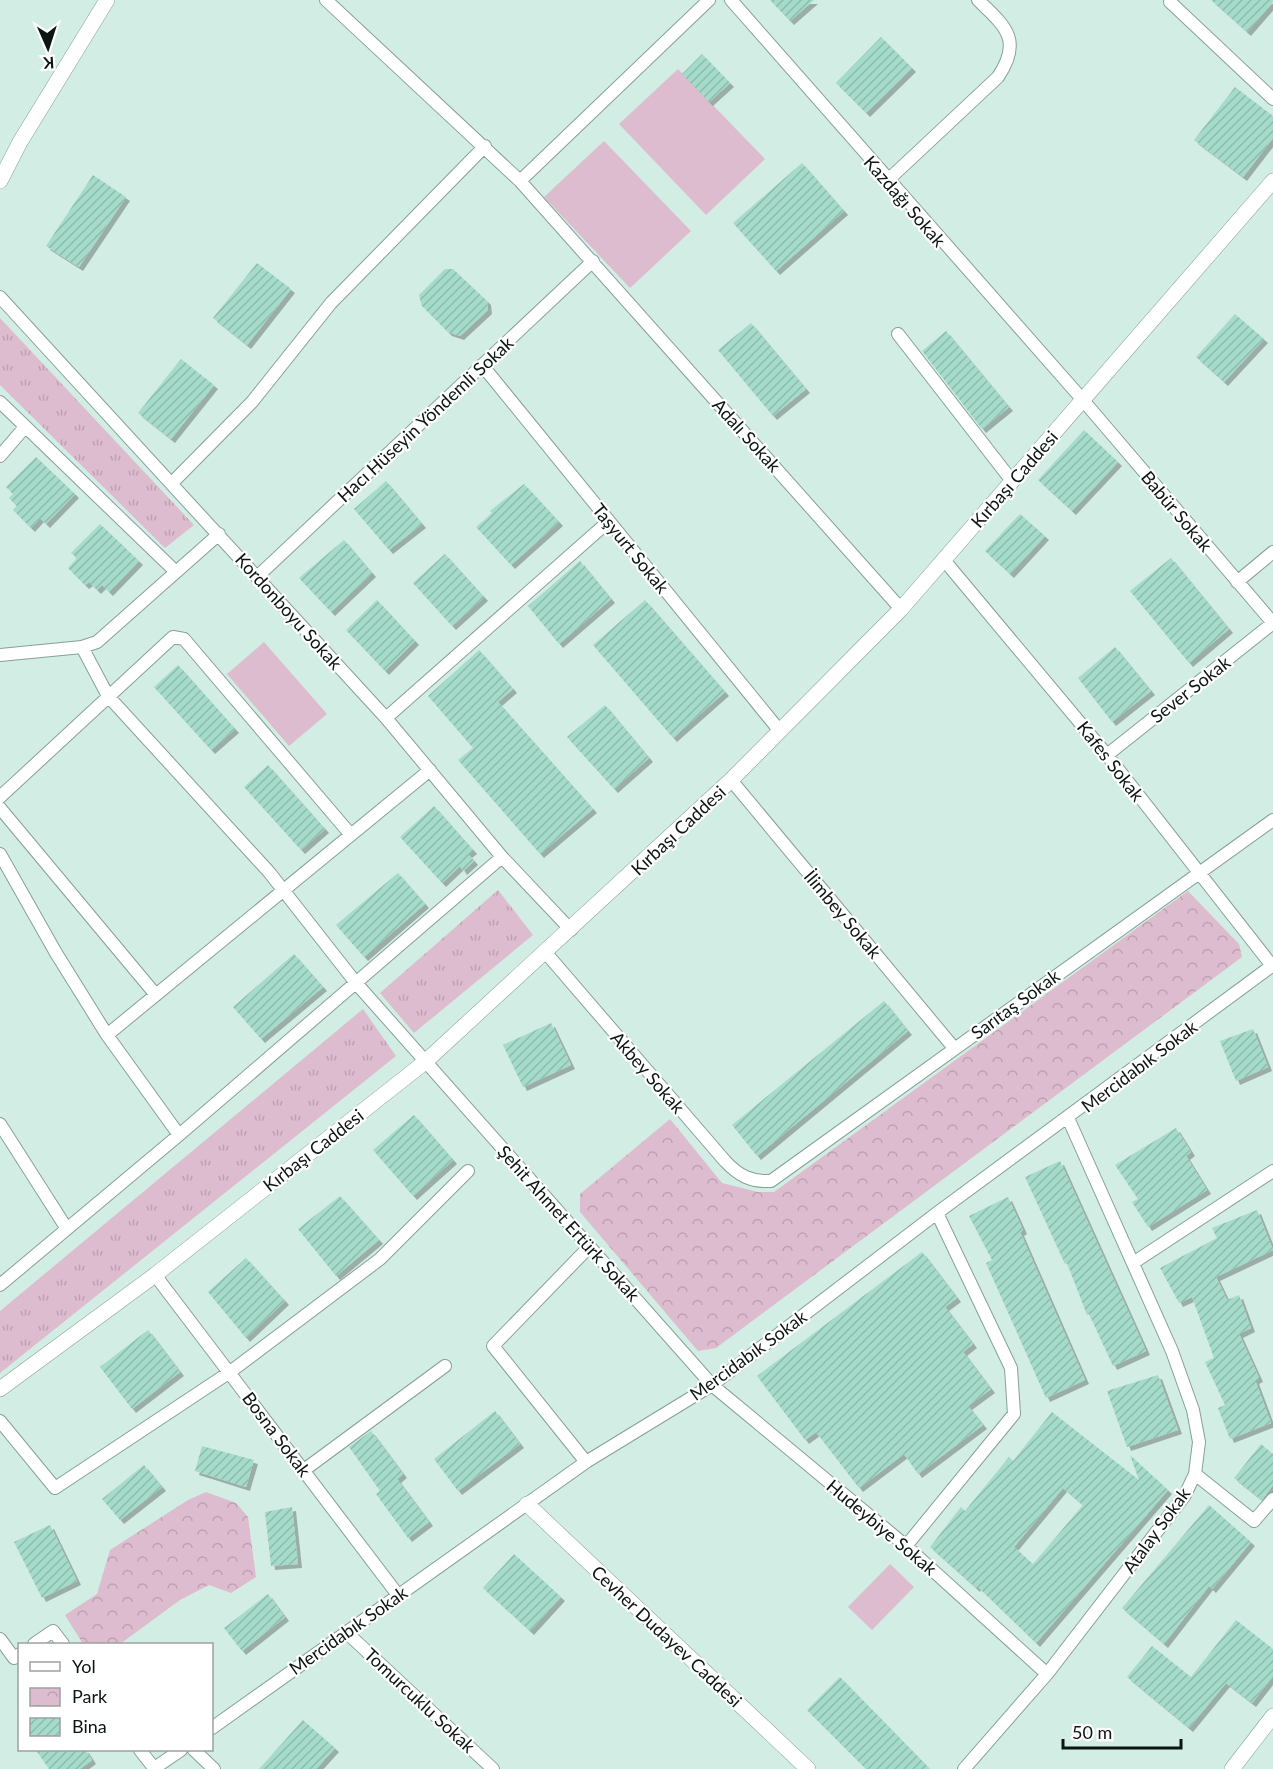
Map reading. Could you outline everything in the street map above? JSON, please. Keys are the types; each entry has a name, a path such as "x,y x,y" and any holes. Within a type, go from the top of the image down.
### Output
{"street":[{"path":"0,182 20,142 107,0"},
{"name":"Adalı Sokak","path":"327,0 485,146 520,182 593,261 901,609"},
{"path":"337,9 348,0"},
{"path":"520,182 709,0"},
{"name":"Kazdağı Sokak","path":"731,0 1082,399"},
{"path":"887,180 998,77 1009,60 1010,41 1004,25 978,0"},
{"path":"1170,2 1273,99"},
{"path":"172,483 252,402 332,303 485,146"},
{"name":"Kırbaşı Caddesi","path":"0,1389 155,1275 425,1062 571,930 731,780 901,609 1273,181"},
{"name":"Hacı Hüseyin Yöndemli Sokak","path":"257,577 593,261"},
{"name":"Kordonboyu Sokak","path":"0,297 386,718 502,856 571,930"},
{"path":"898,334 1012,481"},
{"name":"Taşyurt Sokak","path":"482,365 779,730"},
{"name":"Babür Sokak","path":"1082,399 1273,623"},
{"path":"0,402 176,572"},
{"path":"0,456 25,427"},
{"path":"386,718 609,521"},
{"path":"0,655 82,647 97,642 219,534"},
{"path":"1238,582 1273,552"},
{"name":"Kafes Sokak","path":"944,560 1107,755 1198,874 1273,966"},
{"name":"Sever Sokak","path":"1107,755 1273,623"},
{"path":"0,797 173,637 184,639 351,835"},
{"name":"Şehit Ahmet Ertürk Sokak","path":"82,647 108,696 269,872 356,983 712,1385"},
{"path":"107,1035 430,770"},
{"name":"İlimbey Sokak","path":"731,780 954,1048"},
{"path":"0,808 156,995"},
{"name":"Sarıtaş Sokak","path":"756,1182 771,1182 785,1174 954,1048 1273,820"},
{"path":"0,854 56,953 107,1035 179,1135"},
{"path":"0,1285 179,1135 502,856"},
{"name":"Akbey Sokak","path":"546,953 725,1161 737,1174 756,1182"},
{"name":"Mercidabık Sokak","path":"213,1727 586,1462 712,1385 937,1213 1273,966"},
{"name":"Atalay Sokak","path":"964,1769 1047,1674 1185,1496 1195,1474 1199,1442 1193,1410 1172,1351 1068,1118"},
{"path":"0,1124 67,1229"},
{"path":"0,1421 55,1488 230,1372 380,1259 468,1171"},
{"path":"1133,1263 1273,1171"},
{"path":"906,1546 1014,1414 1011,1368 937,1213"},
{"path":"586,1462 493,1346 590,1247"},
{"name":"Bosna Sokak","path":"155,1275 398,1595"},
{"path":"304,1470 446,1366"},
{"name":"Hudeybiye Sokak","path":"712,1385 906,1546 1047,1674"},
{"path":"1195,1474 1254,1521 1273,1499"},
{"name":"Cevher Dudayev Caddesi","path":"526,1504 808,1769"},
{"path":"35,1643 53,1631 62,1643"},
{"name":"Tomurcuklu Sokak","path":"346,1632 493,1769"},
{"path":"0,1639 14,1658 18,1655"},
{"path":"1232,1769 1273,1716"},
{"path":"141,1751 154,1769 178,1751"},
{"path":"196,1751 214,1769"}],"green space":[{"path":"678,69 765,159 706,215 619,124"},
{"path":"604,141 691,231 630,288 544,197"},
{"path":"0,318 194,525 165,548 0,385"},
{"path":"264,642 327,714 289,746 227,674"},
{"path":"498,890 533,935 414,1033 380,993"},
{"path":"1188,891 1239,944 1242,957 716,1348 698,1351 580,1212 580,1194 670,1119 722,1183 758,1192 774,1192"},
{"path":"363,1009 396,1056 0,1373 0,1311"},
{"path":"206,1492 236,1503 248,1517 256,1577 231,1593 209,1585 180,1600 121,1643 82,1643 65,1615 97,1594 110,1550 188,1500"},
{"path":"890,1564 914,1587 872,1630 848,1607"}],"building":[{"path":"770,0 814,0 790,21"},
{"path":"1211,0 1273,0 1273,2 1247,32"},
{"path":"881,37 912,68 866,113 836,83"},
{"path":"702,54 730,83 709,102 682,74"},
{"path":"1235,87 1273,116 1273,138 1243,177 1194,140"},
{"path":"802,163 844,211 776,271 733,223"},
{"path":"93,175 126,197 79,267 46,246"},
{"path":"257,263 291,289 247,345 213,318"},
{"path":"445,269 453,269 487,301 488,310 460,336 448,332 422,306 419,295"},
{"path":"1235,314 1264,339 1224,382 1196,357"},
{"path":"751,323 806,389 773,416 718,350"},
{"path":"946,331 1009,407 982,429 922,351"},
{"path":"181,359 214,385 171,439 138,413"},
{"path":"1084,430 1118,462 1072,511 1038,480"},
{"path":"36,457 75,494 46,524 40,518 31,528 13,510 17,506 9,498 13,494 6,487"},
{"path":"386,481 422,524 389,550 354,509"},
{"path":"524,484 559,522 511,565 476,527 492,513 490,511"},
{"path":"1020,514 1045,536 1010,574 985,551"},
{"path":"100,524 139,561 109,592 102,585 97,590 89,582 85,585 68,568 77,558 71,553"},
{"path":"344,540 372,573 331,612 299,578"},
{"path":"445,554 484,597 452,626 413,583"},
{"path":"1171,558 1229,629 1189,663 1130,591"},
{"path":"580,561 611,599 559,644 528,606"},
{"path":"377,600 415,641 385,671 346,630"},
{"path":"645,600 725,692 673,738 593,645"},
{"path":"1115,647 1151,691 1112,722 1078,678"},
{"path":"479,650 513,689 498,702 593,809 540,854 458,760 473,748 428,696"},
{"path":"178,665 235,729 211,750 154,687"},
{"path":"605,705 649,758 614,789 567,737"},
{"path":"268,765 325,829 301,850 244,787"},
{"path":"434,806 473,850 468,854 474,861 463,871 460,866 442,883 400,837"},
{"path":"398,873 425,904 364,957 336,925"},
{"path":"294,954 323,987 261,1039 233,1007"},
{"path":"884,1001 908,1031 757,1156 732,1125"},
{"path":"551,1023 571,1065 523,1087 503,1045"},
{"path":"1253,1029 1268,1067 1236,1081 1220,1041"},
{"path":"414,1115 453,1160 413,1196 373,1150"},
{"path":"1176,1128 1191,1152 1186,1156 1207,1190 1148,1227 1132,1202 1138,1199 1115,1165"},
{"path":"1060,1161 1146,1351 1113,1366 1089,1314 1087,1315 1067,1263 1065,1264 1025,1177"},
{"path":"340,1196 379,1240 336,1276 298,1229"},
{"path":"1008,1197 1023,1230 1020,1232 1085,1380 1046,1398 986,1263 992,1260 969,1216"},
{"path":"1257,1210 1273,1250 1216,1277 1227,1300 1239,1295 1251,1328 1239,1334 1259,1378 1255,1380 1271,1423 1230,1439 1218,1408 1225,1405 1205,1362 1214,1358 1192,1297 1179,1303 1160,1268 1217,1238 1212,1228"},
{"path":"922,1252 957,1298 945,1307 973,1344 963,1352 991,1389 968,1406 983,1425 918,1474 904,1454 859,1488 816,1432 805,1440 757,1376"},
{"path":"246,1258 285,1301 246,1338 208,1292"},
{"path":"148,1330 180,1372 132,1409 100,1367"},
{"path":"1158,1375 1178,1430 1127,1447 1107,1391"},
{"path":"495,1411 520,1444 458,1491 434,1459"},
{"path":"1052,1412 1139,1480 1130,1455 1168,1490 1036,1643 977,1586 976,1588 930,1547 961,1507 965,1511 1009,1457 1013,1461","holes":["1063,1488 1083,1505 1033,1564 1014,1547"]},
{"path":"371,1431 403,1474 397,1479 429,1522 408,1538 376,1494 380,1491 349,1447"},
{"path":"1261,1444 1273,1454 1273,1485 1262,1500 1234,1478"},
{"path":"202,1446 254,1460 246,1487 195,1471"},
{"path":"144,1465 162,1487 120,1520 102,1499"},
{"path":"1209,1505 1251,1542 1212,1589 1209,1586 1164,1644 1122,1608"},
{"path":"292,1507 298,1564 271,1566 265,1512"},
{"path":"50,1525 77,1581 42,1598 14,1542"},
{"path":"514,1554 561,1597 530,1631 483,1588"},
{"path":"268,1594 285,1617 242,1651 224,1628"},
{"path":"1236,1620 1273,1649 1273,1676 1252,1703 1226,1683 1189,1728 1127,1677 1152,1646 1191,1677"},
{"path":"840,1677 930,1769 866,1769 807,1710"},
{"path":"303,1720 335,1748 316,1769 259,1769"},
{"path":"36,1751 86,1751 92,1760 80,1769 49,1769"}]}
